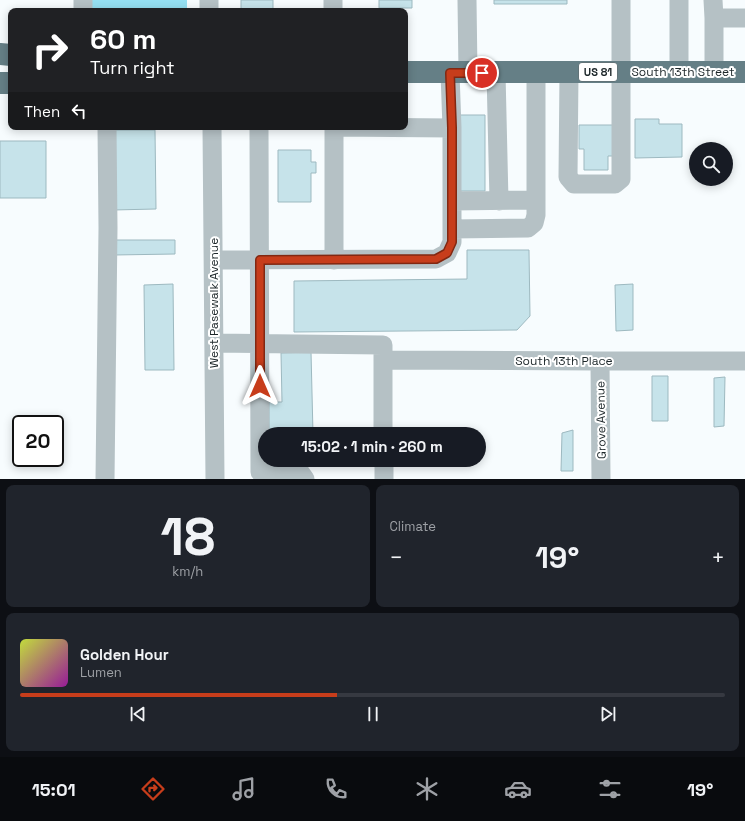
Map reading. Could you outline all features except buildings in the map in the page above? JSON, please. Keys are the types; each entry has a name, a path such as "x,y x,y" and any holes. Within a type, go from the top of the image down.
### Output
{"highway":[{"name":"South 13th Street","path":"408,72 745,72"}],"street":[{"path":"214,260 436,259 447,253 452,242 452,128 467,0"},
{"path":"569,73 568,177 574,184 615,184 621,179 622,0"},
{"path":"679,0 679,72"},
{"path":"714,72 713,9 745,18"},
{"path":"496,73 499,201"},
{"path":"452,230 528,228 534,222 536,215 536,73"},
{"path":"408,128 452,128"},
{"path":"106,479 108,228 107,130"},
{"name":"West Pasewalk Avenue","path":"212,130 215,479"},
{"path":"259,130 260,472 300,472 306,479"},
{"path":"334,130 334,260"},
{"path":"452,201 536,200"},
{"path":"214,343 383,345 383,427"},
{"name":"South 13th Place","path":"383,360 745,361"},
{"name":"Grove Avenue","path":"600,361 601,479"},
{"path":"384,467 384,479"}],"shaded area":[{"path":"92,0 187,0 187,8 91,8"}],"route":[{"path":"260,386 260,260 436,259 447,253 452,242 452,128 450,73 482,73"}]}
